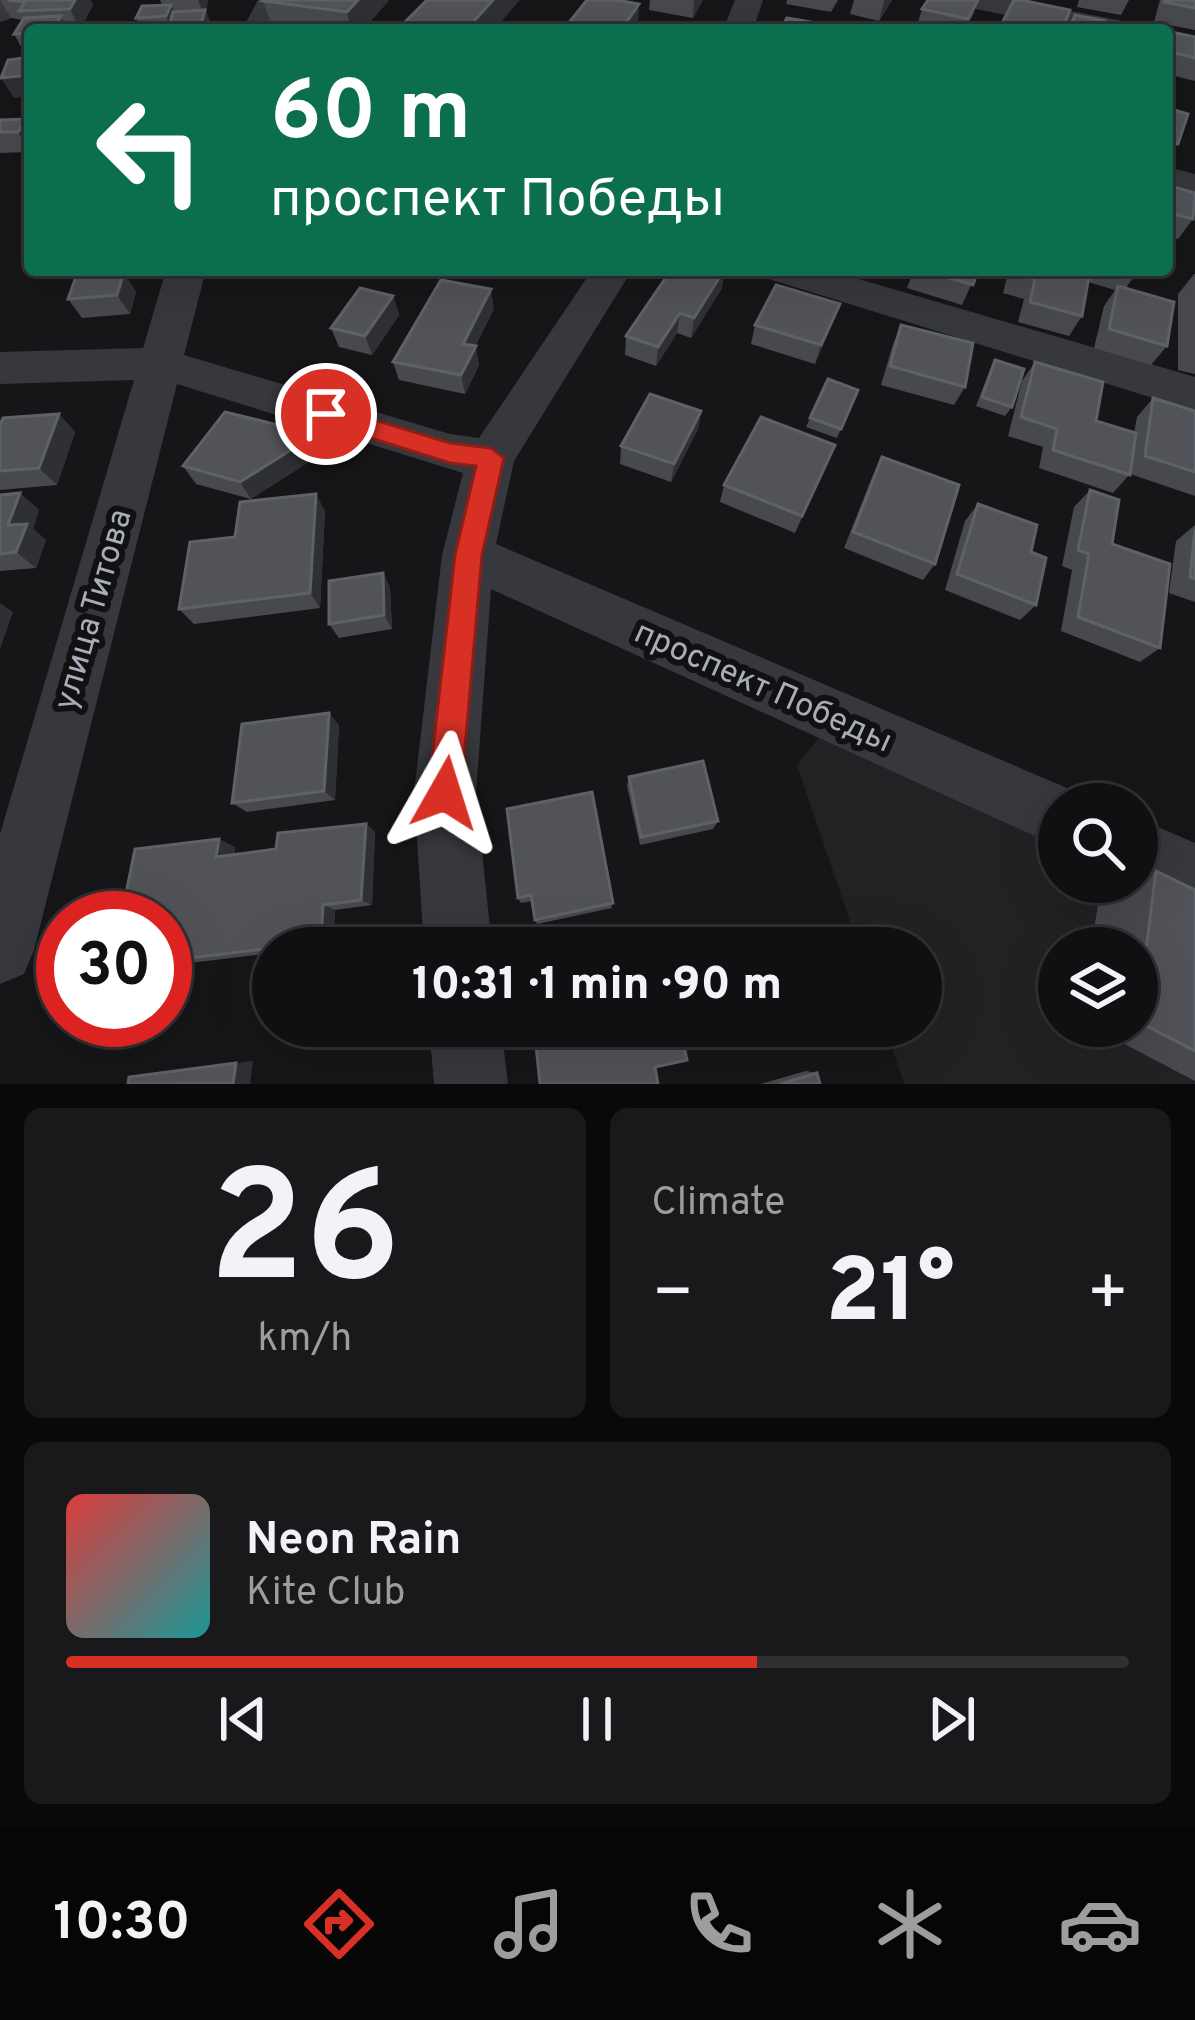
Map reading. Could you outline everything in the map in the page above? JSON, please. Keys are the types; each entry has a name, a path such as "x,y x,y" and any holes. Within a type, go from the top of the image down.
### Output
{"street":[{"path":"0,13 11,0"},
{"path":"971,0 1093,24"},
{"name":"улица Титова","path":"0,950 184,276"},
{"path":"456,927 445,793 468,555 491,458 608,276"},
{"path":"803,276 1195,394"},
{"path":"0,368 160,363 450,453 491,458"},
{"name":"проспект Победы","path":"468,555 1038,807"},
{"path":"1158,859 1195,876"},
{"path":"467,1047 470,1084"}],"shaded area":[{"path":"828,726 1038,824 1038,903 1158,903 1158,887 1195,897 1195,1084 904,1084 892,1047 942,1047 942,927 852,927 797,765"}],"building":[{"path":"8,0 75,0 70,9 19,11 25,2"},
{"path":"265,0 358,0 347,12"},
{"path":"427,0 493,0 471,24 403,24"},
{"path":"587,0 639,4 625,24 568,24"},
{"path":"928,0 978,0 968,19 922,9"},
{"path":"1014,0 1070,10 1064,24 1002,24"},
{"path":"1195,0 1195,8 1164,2"},
{"path":"171,5 166,16 136,18 142,6"},
{"path":"205,10 201,24 170,24 173,12"},
{"path":"1075,15 1105,21 1104,24 1071,24"},
{"path":"61,16 56,24 24,24 24,33 14,34 24,18"},
{"path":"787,18 822,24 784,24"},
{"path":"1173,32 1195,37 1195,58 1173,52"},
{"path":"24,58 24,76 1,78 8,60"},
{"path":"1173,110 1188,114 1178,144 1173,143"},
{"path":"0,120 24,122 18,132 0,132"},
{"path":"1173,187 1195,193 1193,219 1173,214"},
{"path":"123,276 117,295 68,299 76,277"},
{"path":"667,276 720,276 694,318 680,313 658,347 626,336"},
{"path":"942,276 976,276 973,285"},
{"path":"1024,276 1089,276 1082,316 1030,302 1035,279"},
{"path":"441,280 491,289 463,344 476,346 461,375 393,362"},
{"path":"776,285 840,304 821,345 755,325"},
{"path":"1118,286 1174,302 1167,346 1109,329"},
{"path":"360,288 393,296 365,336 331,328"},
{"path":"901,325 973,343 965,387 890,366"},
{"path":"995,360 1024,369 1012,407 982,397"},
{"path":"1035,362 1103,382 1096,421 1136,433 1130,475 1053,450 1057,429 1021,417"},
{"path":"828,379 858,390 841,429 810,418"},
{"path":"650,394 701,411 674,464 621,446"},
{"path":"1153,398 1195,411 1195,472 1145,456"},
{"path":"225,412 294,429 304,414 335,422 240,482 183,466"},
{"path":"59,414 39,468 0,471 3,418"},
{"path":"761,417 835,445 802,516 724,485"},
{"path":"882,457 959,485 935,564 853,532"},
{"path":"1090,490 1119,500 1112,544 1170,564 1160,648 1078,617 1089,554 1078,550"},
{"path":"20,493 8,525 27,524 16,552 0,554 0,495"},
{"path":"316,494 310,593 179,609 190,542 235,537 240,502"},
{"path":"978,504 1037,525 1031,552 1046,558 1036,605 957,574"},
{"path":"1195,530 1195,579 1190,577"},
{"path":"383,573 384,615 329,624 329,581"},
{"path":"329,713 324,791 232,803 242,724"},
{"path":"703,761 718,821 641,837 629,777"},
{"path":"592,792 613,903 535,920 531,895 518,898 507,809"},
{"path":"366,824 361,900 323,905 322,927 252,927 252,950 192,958 192,891 126,891 135,849 219,839 216,857 276,849 278,833"},
{"path":"1158,872 1195,890 1195,1051 1158,1032 1158,927 1149,927 1152,903 1158,903"},
{"path":"536,1047 684,1047 687,1060 655,1067 658,1084 540,1084"},
{"path":"236,1063 233,1084 128,1084 129,1077"},
{"path":"817,1073 820,1084 780,1084"}],"route":[{"path":"326,414 450,453 491,458 468,555 445,793"}]}
